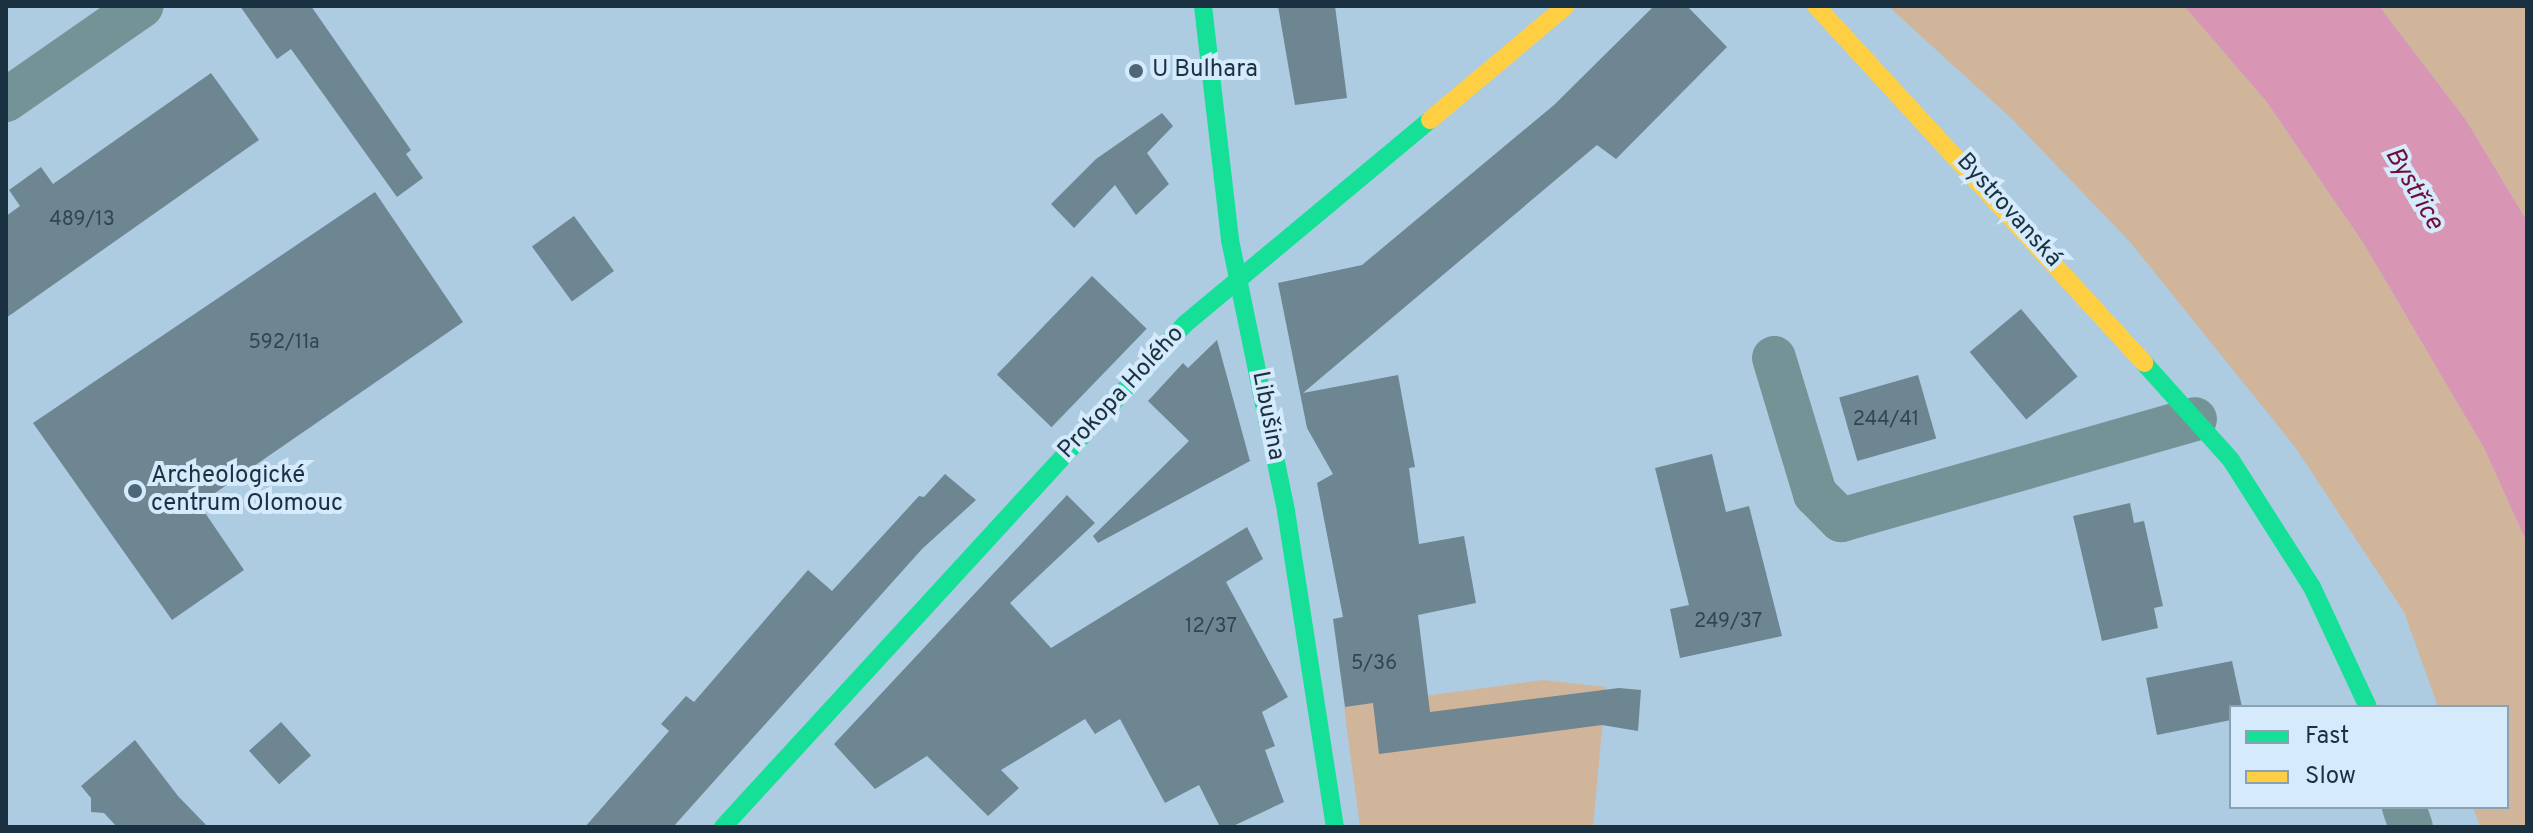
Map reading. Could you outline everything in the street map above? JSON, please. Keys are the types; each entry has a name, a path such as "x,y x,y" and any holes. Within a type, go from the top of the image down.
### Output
{"street":[{"path":"6,100 141,6"},
{"name":"Libušina","path":"1203,6 1238,283 1286,511 1335,827"},
{"name":"Prokopa Holého","path":"735,822 1185,324 1238,283 1566,6"},
{"name":"Bystrovanská","path":"1816,6 1978,177 2231,460 2312,587 2367,705"},
{"path":"1774,358 1815,494 1841,520 2195,419"}],"shaded area":[{"path":"1888,6 2184,6 2266,101 2364,244 2484,448 2527,543 2527,827 2480,827 2474,809 2509,809 2509,705 2437,705 2404,612 2295,447 2130,242 2011,118"},
{"path":"2379,6 2527,6 2527,221 2466,120"},
{"path":"1542,680 1606,687 1593,827 1360,827 1344,707"}],"water":[{"name":"Bystřice","path":"2184,6 2379,6 2466,120 2527,221 2527,543 2484,448 2364,244 2266,101"}],"building":[{"path":"240,6 311,6 411,150 406,154 423,178 397,197 291,49 277,59"},
{"path":"1278,6 1335,6 1347,98 1295,105"},
{"path":"1654,6 1687,6 1727,47 1616,159 1597,145 1303,393 1398,375 1415,467 1409,468 1419,544 1464,536 1476,603 1418,615 1430,712 1619,688 1641,690 1638,731 1602,725 1379,754 1373,703 1345,707 1333,619 1343,617 1317,483 1333,474 1307,428 1278,283 1362,265 1554,105"},
{"path":"211,73 259,140 6,318 6,216 20,206 9,190 41,167 53,184"},
{"path":"1162,113 1173,126 1147,153 1169,184 1136,215 1115,185 1074,228 1051,204 1096,159"},
{"path":"375,192 463,322 199,504 244,570 172,620 33,423"},
{"path":"574,216 614,271 572,302 532,247"},
{"path":"1092,276 1147,329 1052,427 997,375"},
{"path":"2021,309 2078,376 2026,419 1970,352"},
{"path":"1217,340 1250,461 1098,543 1093,536 1189,441 1148,401 1183,363 1188,368"},
{"path":"1918,375 1936,438 1857,461 1839,398"},
{"path":"1712,454 1726,512 1749,506 1782,636 1680,658 1670,609 1689,605 1655,468"},
{"path":"945,474 976,500 922,549 673,827 585,827 669,731 661,724 686,696 694,702 808,570 832,591 919,496 924,497"},
{"path":"1067,495 1095,523 1010,603 1051,648 1247,527 1263,559 1226,582 1288,697 1262,712 1275,746 1265,750 1284,802 1231,827 1220,827 1199,785 1165,803 1120,719 1095,734 1085,719 1001,770 1019,788 988,816 927,756 875,789 834,744"},
{"path":"2130,503 2134,523 2144,521 2163,606 2154,608 2158,628 2102,641 2073,516"},
{"path":"2232,661 2242,705 2229,705 2229,720 2157,735 2146,678"},
{"path":"281,722 311,755 279,784 249,751"},
{"path":"135,740 178,796 208,827 117,827 104,813 91,812 91,798 81,786"}],"traffic: fast":[{"path":"1203,6 1230,240 1286,511 1335,827"},
{"path":"723,827 1185,324 1430,120"},
{"path":"2144,363 2231,460 2312,587 2367,705"}],"traffic: slow":[{"path":"1430,120 1566,6"},
{"path":"1816,6 2144,363"}],"place":[{"name":"U Bulhara","path":"1136,71"},
{"name":"Archeologické centrum Olomouc","path":"135,491"}]}
